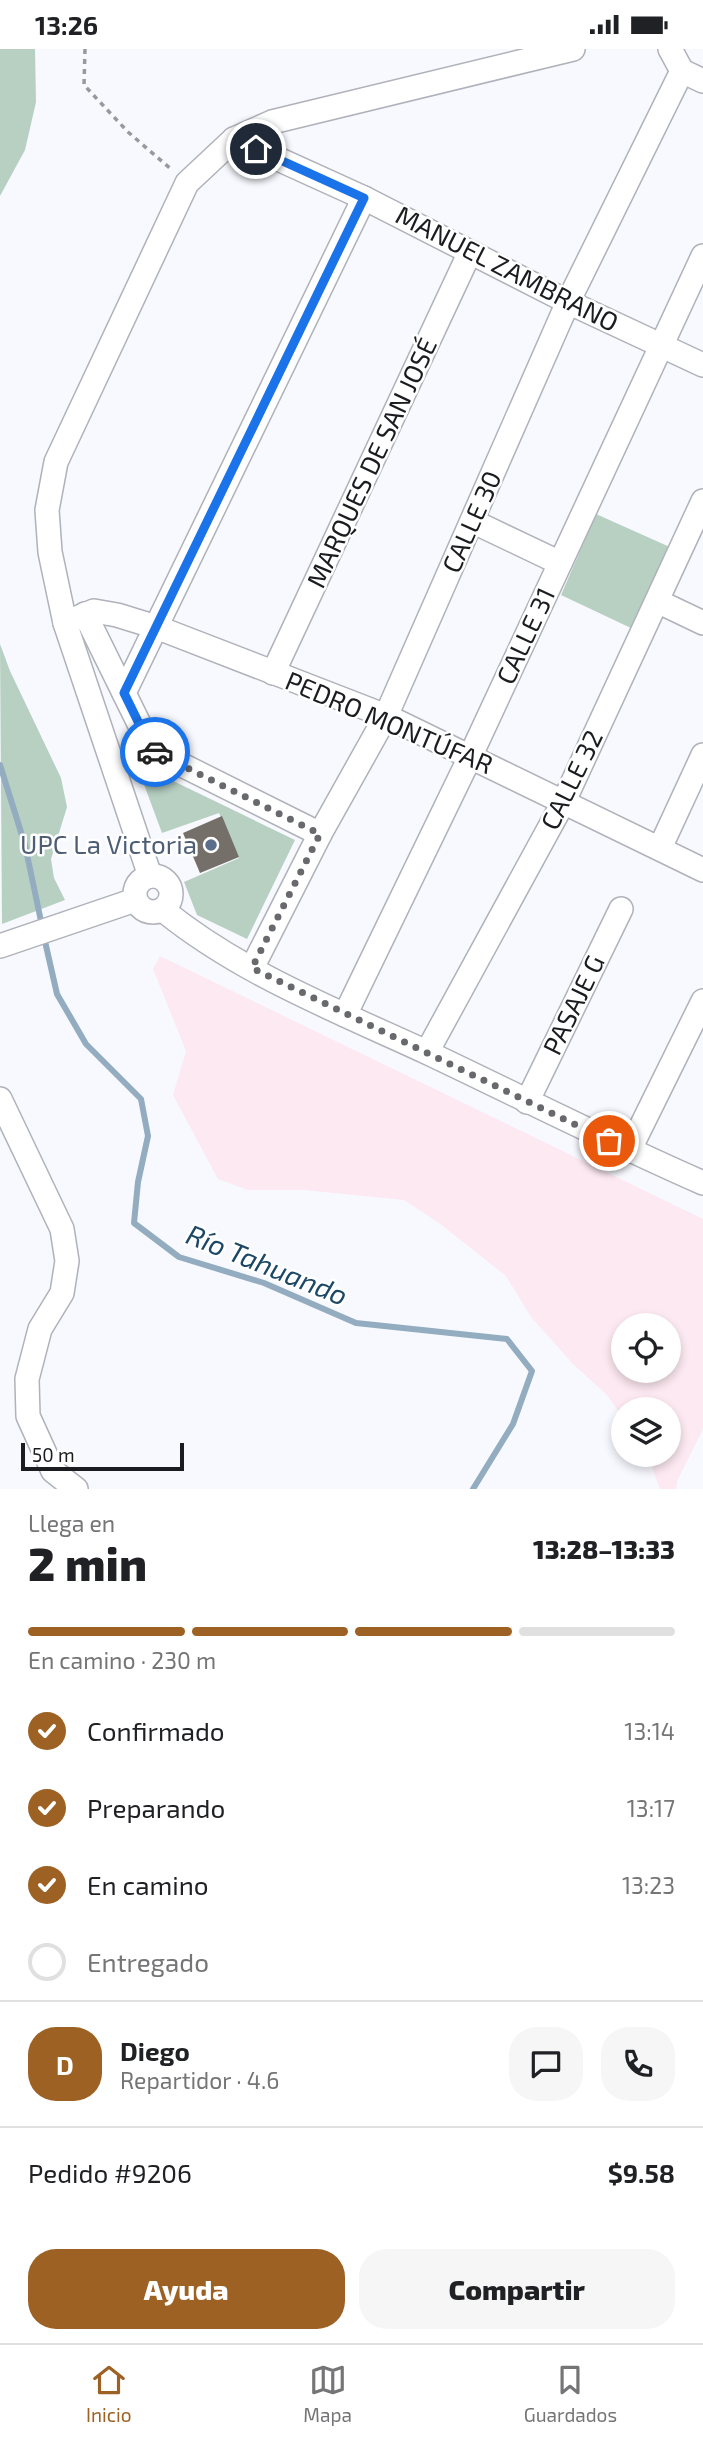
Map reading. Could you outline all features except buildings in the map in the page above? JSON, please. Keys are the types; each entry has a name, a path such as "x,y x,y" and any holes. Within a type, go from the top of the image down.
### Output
{"street":[{"path":"150,876 75,618 50,552 47,510 57,462 187,183 234,139 272,122 573,49"},
{"path":"670,49 693,76"},
{"name":"CALLE 30","path":"252,968 320,834 386,716 568,302 693,76"},
{"name":"MANUEL ZAMBRANO","path":"234,139 364,198 568,302 703,365"},
{"path":"124,693 364,198"},
{"name":"MARQUES DE SAN JOSÉ","path":"273,673 470,252"},
{"name":"CALLE 31","path":"345,1014 470,757 659,345 703,256"},
{"name":"CALLE 32","path":"427,1052 564,801 703,501"},
{"path":"472,521 560,562"},
{"path":"657,601 703,623"},
{"name":"PEDRO MONTÚFAR","path":"75,618 94,611 156,627 386,716 703,870"},
{"path":"75,618 124,693 152,750 320,834"},
{"path":"660,848 703,755"},
{"path":"150,876 161,877 169,885 172,896 163,910 150,913 139,906 134,894 139,882 150,876"},
{"path":"0,946 135,900"},
{"name":"PASAJE G","path":"527,1102 621,909"},
{"path":"163,910 187,929 252,968 629,1151 703,1183"},
{"path":"629,1151 703,1001"},
{"path":"0,1099 62,1229 67,1261 62,1293 40,1329 27,1379 28,1416 53,1471 76,1489"}],"path":[{"path":"85,49 84,85 128,132 187,183"}],"shaded area":[{"path":"160,956 703,1219 703,1429 677,1481 676,1489 660,1489 652,1467 681,1467 681,1397 611,1397 611,1401 531,1317 506,1276 439,1223 404,1200 304,1190 248,1190 218,1179 173,1095 186,1051 153,969"}],"green space":[{"path":"0,49 35,49 36,102 25,150 0,196"},
{"path":"596,514 672,548 633,629 561,595"},
{"path":"0,644 61,778 67,807 51,859 54,878 65,900 2,924"},
{"path":"136,763 295,840 247,939 197,915 184,882 239,858 219,813 162,833"}],"waterway":[{"name":"Río Tahuando","path":"0,765 25,845 42,926"},
{"name":"Río Tahuando","path":"44,937 57,994 86,1044 141,1099 148,1136 138,1182 134,1223 179,1257 264,1283 356,1323 507,1339 532,1371 513,1424 473,1489"}],"way so far":[{"path":"155,752 320,834 252,968 609,1141"}],"place":[{"name":"UPC La Victoria","path":"211,845"}],"route":[{"path":"155,752 124,693 364,198 256,149"}]}
